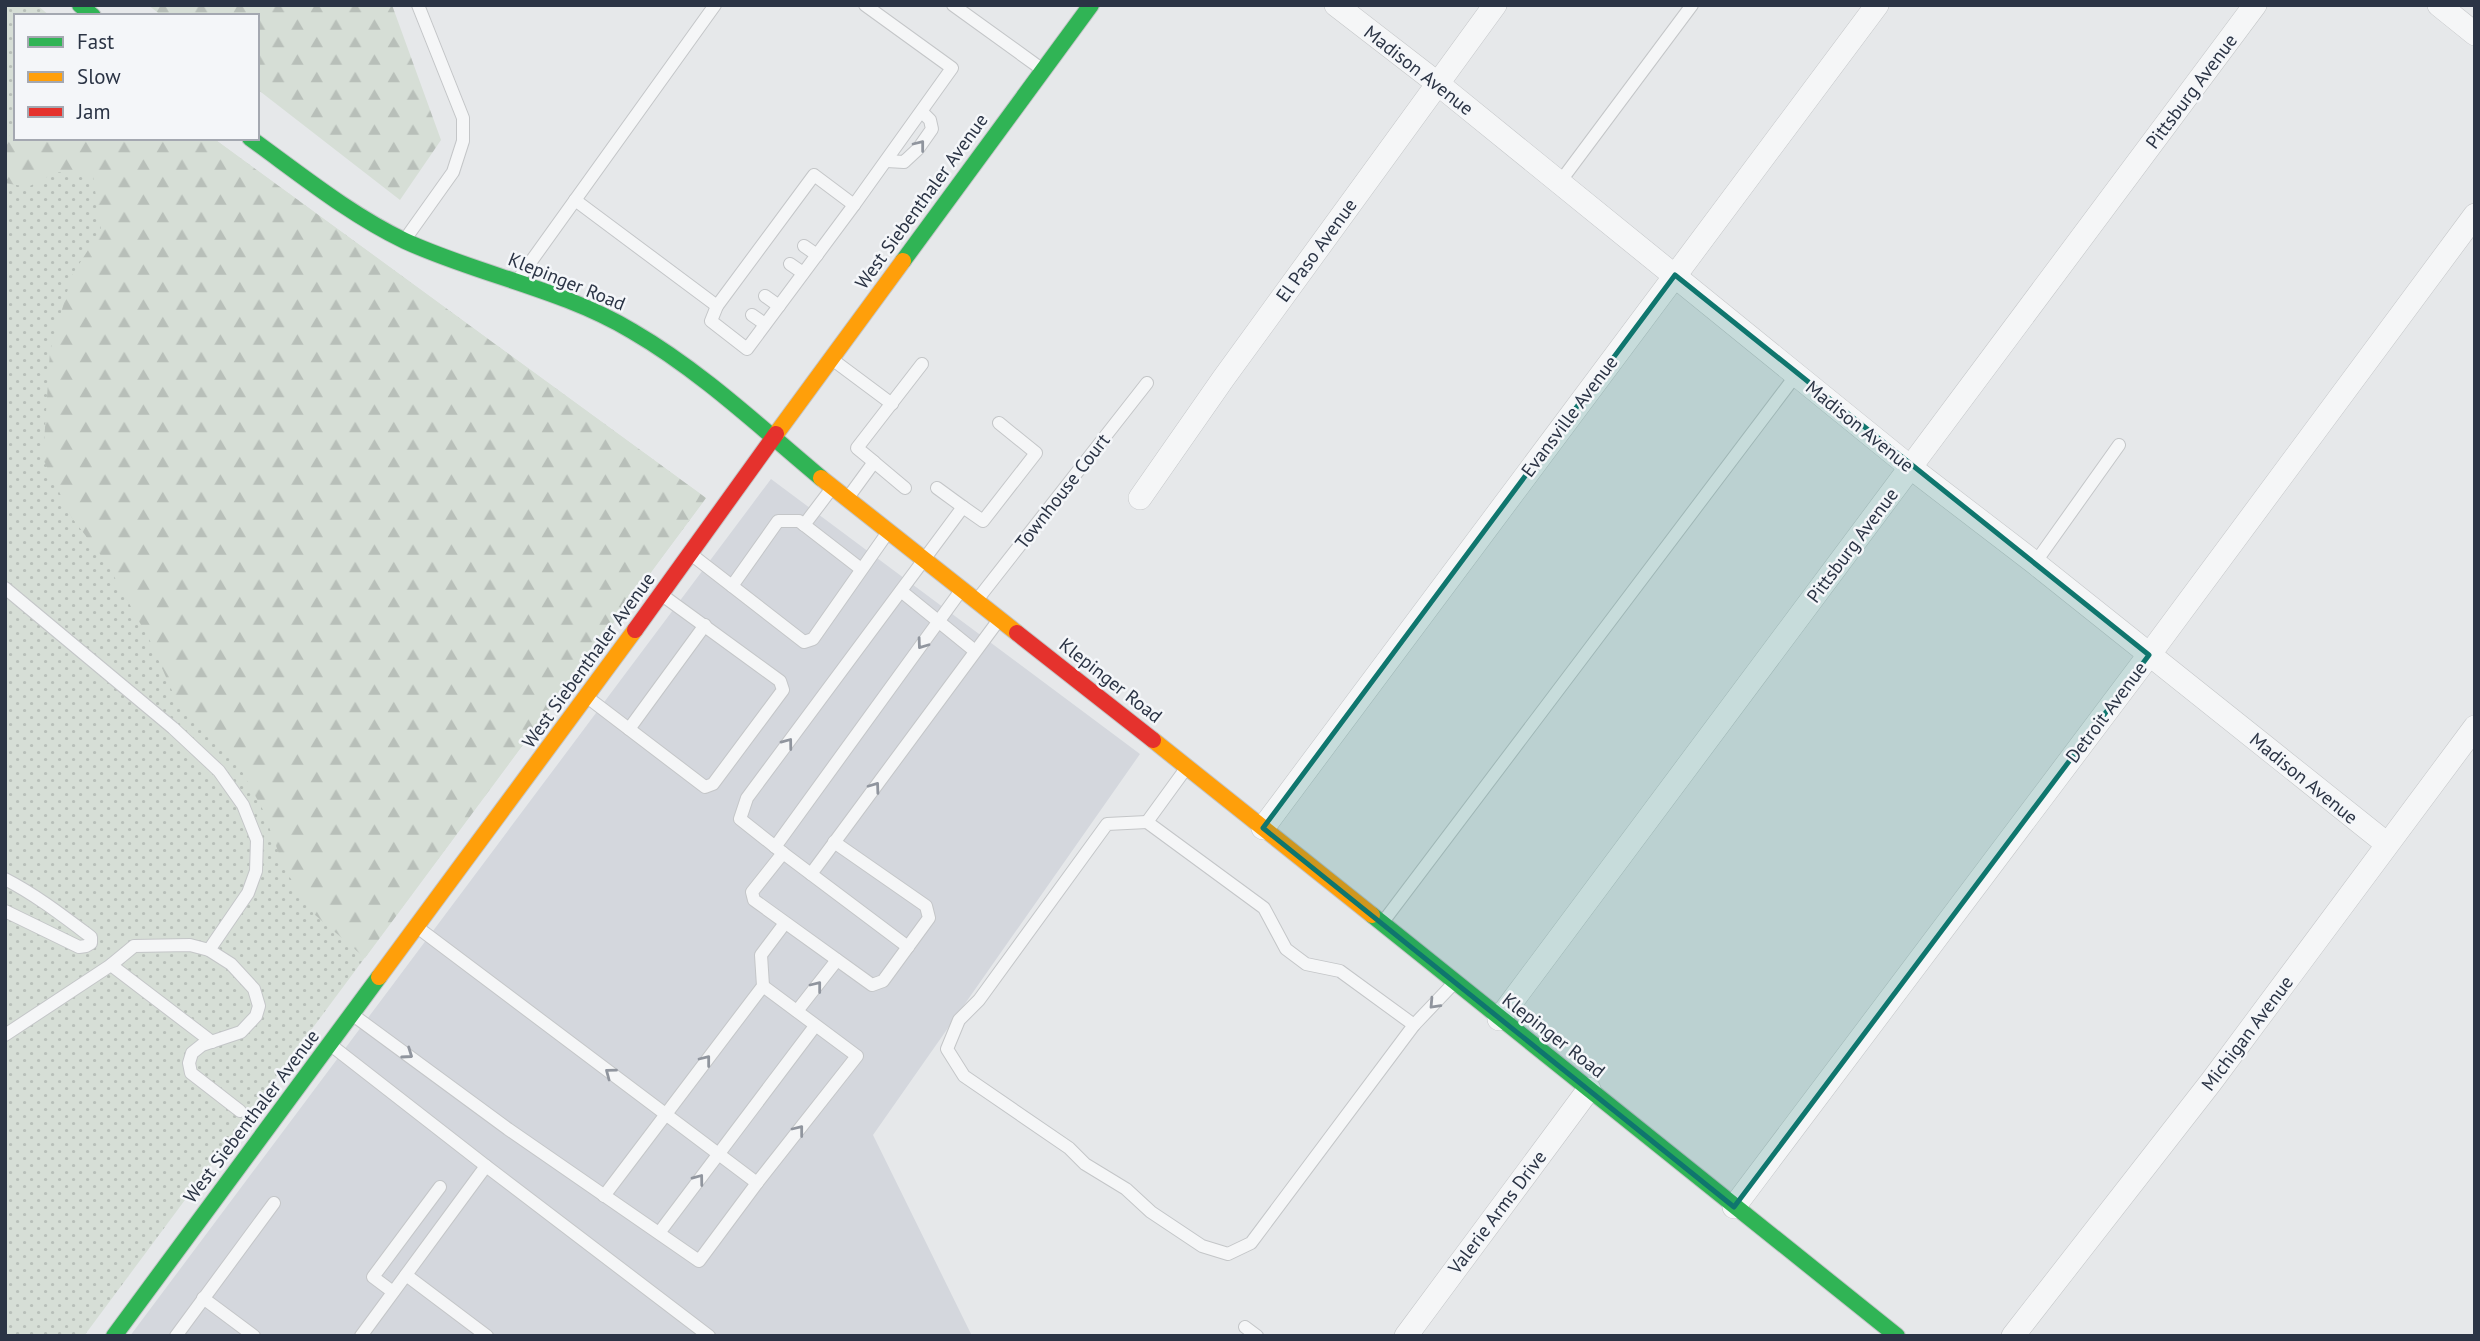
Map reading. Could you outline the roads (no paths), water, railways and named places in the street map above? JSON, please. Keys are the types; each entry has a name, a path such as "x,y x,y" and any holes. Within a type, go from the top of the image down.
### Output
{"street":[{"name":"West Siebenthaler Avenue","path":"114,1336 587,697 1091,5"},
{"name":"Madison Avenue","path":"1336,5 1437,83 1910,467 2387,844"},
{"name":"El Paso Avenue","path":"1140,498 1223,379 1496,5"},
{"name":"Evansville Avenue","path":"1263,828 1877,5"},
{"name":"Pittsburg Avenue","path":"1499,1018 2255,5"},
{"path":"2439,5 2475,34"},
{"name":"Klepinger Road","path":"253,140 366,220 446,258 589,309 634,331 718,392 833,488 1187,767 1897,1336"},
{"name":"Detroit Avenue","path":"1734,1207 2149,655 2475,215"},
{"name":"Michigan Avenue","path":"2013,1336 2211,1082 2475,727"},
{"name":"Valerie Arms Drive","path":"1406,1336 1589,1089"}],"lane":[{"path":"404,240 453,172 464,141 463,118 418,5"},
{"path":"516,282 715,5"},
{"path":"854,205 814,175 781,230 729,298 717,306 711,321 747,349 765,324 817,255 854,205 887,160 952,68 865,5"},
{"path":"953,5 1043,70"},
{"path":"1560,182 1692,5"},
{"path":"887,160 904,162 932,130 929,120 922,112"},
{"path":"575,200 717,306"},
{"path":"804,246 817,255"},
{"path":"790,264 803,273"},
{"path":"765,296 779,306"},
{"path":"752,314 765,324"},
{"path":"832,359 892,404"},
{"path":"905,488 857,448 922,365"},
{"path":"1381,924 1796,375"},
{"name":"Townhouse Court","path":"977,600 1147,383"},
{"path":"937,488 983,522 1036,453 999,423"},
{"path":"2035,564 2119,445"},
{"path":"847,499 874,462"},
{"path":"804,525 833,488"},
{"path":"908,947 740,819 747,798 963,508"},
{"path":"732,586 778,521 799,521 862,569"},
{"path":"691,554 804,642 813,639 888,531"},
{"path":"5,588 173,728 219,771 243,805 257,840 256,871 248,893 209,950"},
{"path":"834,842 926,906 929,918 883,982 872,985 754,900 752,892 962,589"},
{"path":"901,591 975,651"},
{"path":"587,697 705,786 713,783 783,690 780,681 662,594"},
{"path":"811,874 999,618"},
{"path":"629,729 705,625"},
{"path":"1147,822 1187,767"},
{"path":"1414,1025 1340,971 1306,964 1294,956 1280,939 1264,908 1147,822 1107,824 979,1000 959,1020 947,1049 964,1076 1069,1148 1085,1164 1126,1189 1151,1212 1191,1239 1202,1246 1228,1254 1251,1243 1414,1025 1454,982"},
{"path":"5,879 33,894 72,922 91,937 91,943 79,947 5,911"},
{"path":"604,1196 763,986 761,955 785,923"},
{"path":"417,927 757,1183"},
{"path":"5,1035 111,965 135,946 190,945 209,950 231,964 246,978 254,989 259,1006 256,1016 241,1032 202,1045 192,1053 189,1063 191,1073 240,1111"},
{"path":"797,1011 837,960"},
{"path":"111,965 212,1042"},
{"path":"352,1014 604,1196 699,1261 857,1056 763,986"},
{"path":"659,1233 816,1026"},
{"path":"330,1045 709,1336"},
{"path":"360,1336 486,1166"},
{"path":"393,1292 373,1277 440,1186"},
{"path":"176,1336 274,1203"},
{"path":"406,1275 487,1336"},
{"path":"203,1298 254,1336"},
{"path":"1245,1326 1256,1336"}]}
